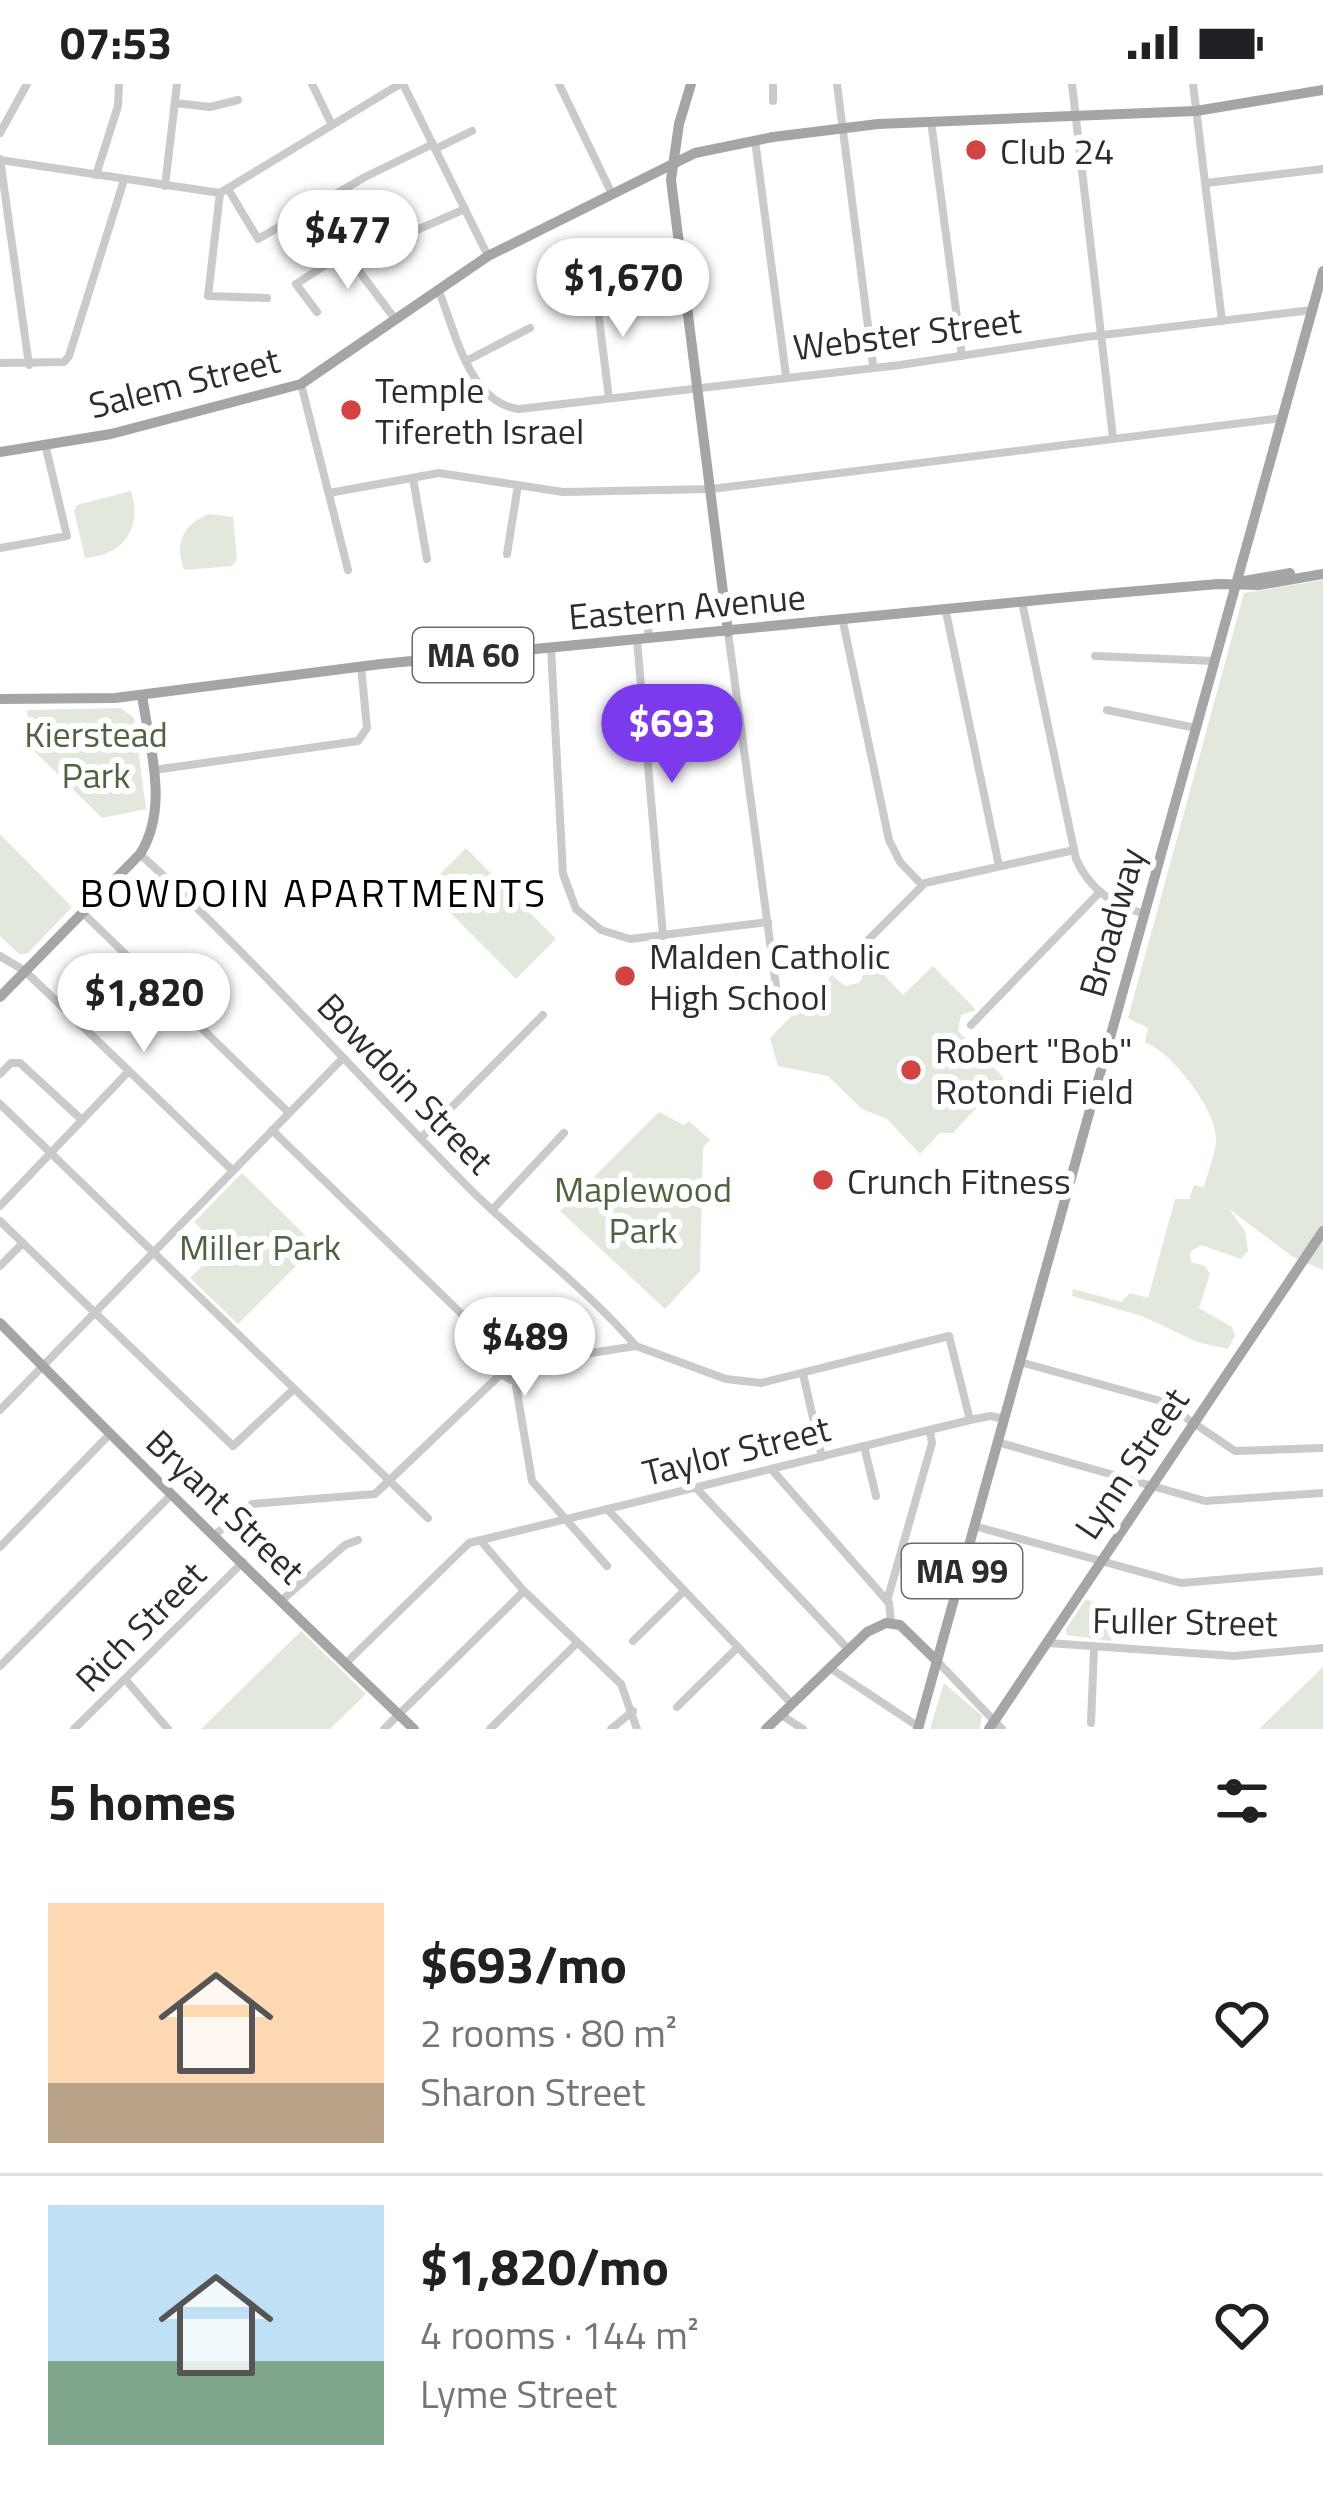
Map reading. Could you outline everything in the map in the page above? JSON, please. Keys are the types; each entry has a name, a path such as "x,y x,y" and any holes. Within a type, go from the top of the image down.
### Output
{"main road":[{"path":"691,84 671,163 728,632"},
{"name":"Salem Street","path":"0,452 111,434 301,384 488,256 695,153 843,128 1196,111 1295,90 1323,90"},
{"name":"Broadway","path":"919,1728 1322,275"},
{"name":"Eastern Avenue","path":"0,699 142,695 361,666 1323,572"},
{"path":"0,997 140,854 156,819 142,695"},
{"name":"Lynn Street","path":"996,1726 1046,1643 1323,1231"},
{"name":"Bryant Street","path":"0,1323 108,1436 216,1534 414,1729"},
{"path":"766,1729 871,1628 891,1622 902,1627 937,1661"}],"street":[{"path":"0,133 27,84"},
{"path":"96,175 118,106 119,84"},
{"path":"165,186 177,84"},
{"path":"312,84 332,124"},
{"path":"29,365 0,159 224,191 401,84 488,256"},
{"path":"559,84 610,192"},
{"path":"773,84 773,101"},
{"path":"838,84 873,365"},
{"path":"1072,84 1113,438"},
{"path":"1193,84 1222,321"},
{"path":"175,103 209,106 238,100"},
{"path":"932,121 962,356"},
{"path":"224,191 258,239 365,177 472,131"},
{"path":"755,140 786,376"},
{"path":"1206,183 1323,169"},
{"path":"0,363 64,362 69,356 124,179"},
{"path":"224,191 208,296 267,298"},
{"path":"317,312 296,284 327,264 350,259 465,209"},
{"path":"350,259 395,319"},
{"path":"595,287 609,398"},
{"name":"Webster Street","path":"438,288 483,392 510,408 1312,310"},
{"path":"467,360 530,328"},
{"path":"301,384 348,571"},
{"path":"329,493 445,474 566,492 710,489 1282,418"},
{"path":"0,548 67,536 45,444"},
{"path":"413,478 427,559"},
{"path":"507,554 518,485"},
{"path":"1022,602 1083,874 1122,908 1145,914"},
{"path":"646,609 643,640 663,936"},
{"path":"946,612 999,866"},
{"path":"843,622 889,840 900,862 922,885"},
{"path":"728,632 778,1001"},
{"path":"550,648 566,888 576,909 601,930 630,939 768,922"},
{"path":"1095,656 1214,662"},
{"path":"153,771 358,741 367,728 361,666"},
{"path":"1107,710 1196,728"},
{"path":"848,970 853,955 922,885 1074,850"},
{"name":"Bowdoin Street","path":"140,854 493,1210 636,1346"},
{"path":"970,1025 1100,892"},
{"path":"82,913 289,1113"},
{"path":"0,956 25,971 232,1170"},
{"path":"421,1138 543,1015"},
{"path":"0,1410 344,1058"},
{"path":"0,1074 20,1063 82,1120"},
{"path":"0,1206 129,1071"},
{"path":"0,1104 428,1517"},
{"path":"272,1130 503,1354"},
{"path":"493,1210 564,1133"},
{"path":"0,1221 233,1446 294,1389"},
{"path":"0,1266 23,1243"},
{"path":"527,1363 636,1346 746,1382 802,1374 949,1336 970,1420"},
{"path":"503,1354 520,1352 527,1363 524,1374 515,1380"},
{"path":"501,1374 498,1364 503,1354"},
{"path":"1020,1362 1161,1401 1227,1448 1244,1453 1323,1448"},
{"path":"501,1374 515,1380"},
{"path":"216,1534 249,1505 367,1497 501,1374"},
{"path":"802,1374 822,1457"},
{"path":"515,1380 532,1481 607,1566"},
{"name":"Taylor Street","path":"480,1540 970,1420 1005,1419"},
{"path":"891,1622 887,1601 932,1442 930,1430"},
{"path":"0,1547 108,1436"},
{"path":"998,1442 1219,1503 1323,1493"},
{"path":"864,1446 876,1496"},
{"path":"773,1471 887,1601"},
{"path":"696,1488 848,1648"},
{"path":"0,1666 173,1493"},
{"path":"607,1509 792,1704"},
{"path":"974,1526 1181,1583 1323,1571"},
{"path":"281,1600 345,1545 358,1540"},
{"path":"346,1663 465,1545 480,1540 524,1591 621,1684 638,1729"},
{"name":"Rich Street","path":"74,1729 243,1562"},
{"path":"384,1729 524,1591"},
{"path":"633,1641 684,1591"},
{"path":"490,1729 578,1642"},
{"name":"Fuller Street","path":"1046,1643 1234,1656 1323,1648"},
{"path":"677,1707 738,1647"},
{"path":"1091,1723 1094,1648"},
{"path":"937,1661 996,1726"},
{"path":"829,1668 919,1728"},
{"path":"125,1679 168,1729"},
{"path":"611,1729 633,1711"},
{"path":"781,1714 803,1729"}],"green space":[{"path":"131,491 134,517 127,538 110,552 85,558 74,511 77,505"},
{"path":"210,514 233,517 237,560 232,566 184,570 183,536 193,523"},
{"path":"1323,580 1323,1270 1293,1257 1229,1209 1245,1231 1248,1251 1241,1259 1201,1245 1190,1252 1191,1262 1205,1266 1210,1274 1199,1308 1232,1327 1235,1336 1228,1349 1072,1296 1073,1289 1121,1302 1130,1293 1148,1298 1175,1199 1189,1199 1194,1185 1204,1187 1216,1140 1209,1114 1179,1069 1145,1043 1148,1028 1128,1018 1244,593"},
{"name":"Kierstead Park","path":"121,708 134,718 146,809 102,818 31,748 27,710"},
{"path":"0,834 72,907 27,954 19,954 0,936"},
{"path":"466,848 556,939 516,979 426,888"},
{"path":"863,953 903,995 933,966 976,1010 961,1015 958,1031 1004,1078 953,1133 940,1133 920,1154 887,1119 862,1109 828,1076 778,1066 770,1038 832,975 845,986 859,983 865,972"},
{"name":"Maplewood Park","path":"659,1112 684,1125 689,1121 710,1140 703,1147 700,1271 665,1309 560,1211"},
{"name":"Miller Park","path":"242,1173 316,1246 238,1324 190,1278 220,1248 194,1222"},
{"path":"1086,1599 1113,1612 1111,1641 1067,1635 1066,1629"},
{"path":"301,1631 366,1694 330,1729 201,1729"},
{"path":"1323,1667 1323,1729 1259,1729 1261,1727"},
{"path":"944,1683 982,1716 980,1729 930,1729"}],"place":[{"name":"Club 24","path":"976,150"},
{"name":"Temple Tifereth Israel","path":"351,410"},
{"name":"Malden Catholic High School","path":"625,976"},
{"name":"Robert \"Bob\" Rotondi Field","path":"911,1070"},
{"name":"Crunch Fitness","path":"823,1180"}],"district":[{"name":"BOWDOIN APARTMENTS","path":"314,892"}]}
